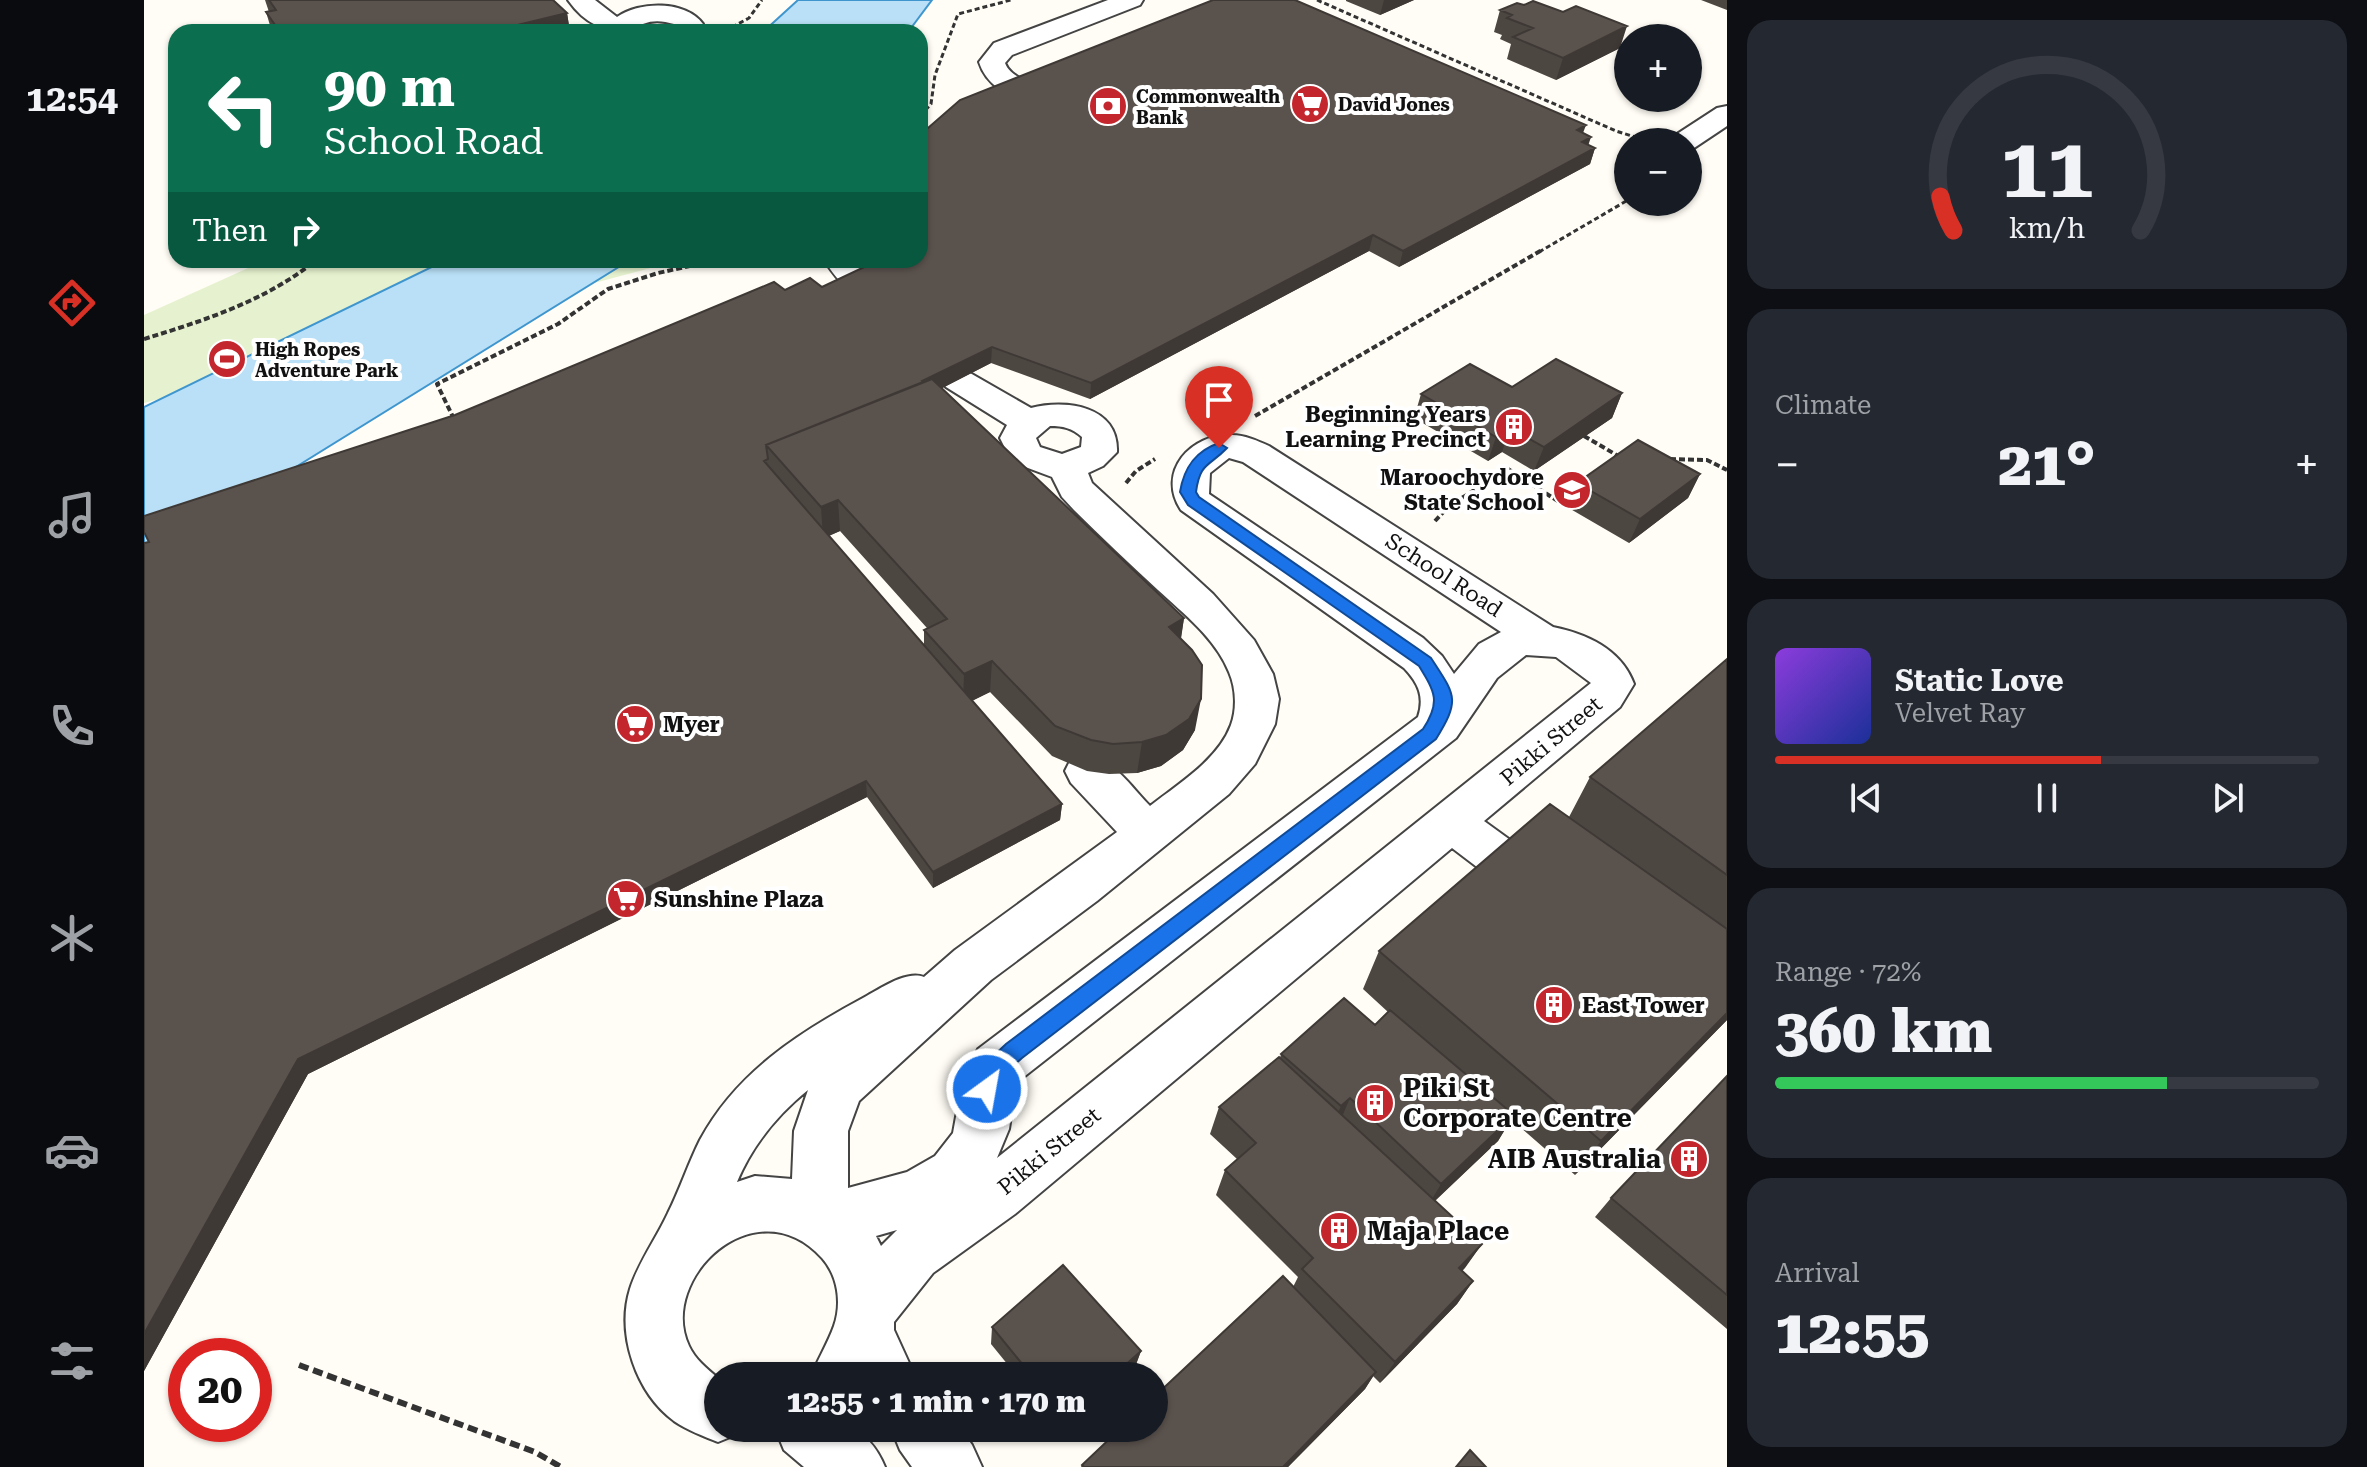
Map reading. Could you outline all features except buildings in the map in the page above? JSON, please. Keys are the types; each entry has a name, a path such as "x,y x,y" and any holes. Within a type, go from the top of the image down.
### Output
{"street":[{"path":"580,0 610,24"},
{"path":"623,0 656,14 686,20 690,24"},
{"path":"997,100 988,94 975,74 976,59 989,46 1108,0"},
{"path":"1022,90 999,77 993,69 992,62 1003,49 1131,0"},
{"path":"625,24 629,20 656,14"},
{"path":"1702,130 1727,114"},
{"path":"847,268 862,285"},
{"path":"958,380 1028,422"},
{"path":"1049,415 1085,421 1100,435 1099,452 1091,459 1067,467 1048,465 1025,454 1018,438 1028,422 1049,415"},
{"name":"School Road","path":"1430,734 1442,714 1445,696 1432,670 1408,649 1194,501 1188,492 1188,483 1199,461 1227,447 1242,448 1256,454 1543,640"},
{"path":"825,1219 819,1153 823,1119 832,1095 973,965 1148,834 1233,763 1248,741 1257,715 1256,691 1249,665 1231,635 1087,501 1075,488 1067,467"},
{"name":"Pikki Street","path":"825,1219 925,1193 952,1178 973,1153 982,1129 991,1075 1004,1060 1430,734 1450,715 1491,655 1519,642 1543,640 1571,647 1595,662 1612,678 1612,688 1452,822 995,1195 913,1253 883,1286 864,1349"},
{"path":"1087,771 1148,834"},
{"path":"1452,822 1580,918"},
{"path":"704,1403 684,1391 666,1365 656,1335 656,1302 660,1286 683,1245 721,1155 751,1110 781,1079 835,1038 973,965"},
{"path":"683,1245 714,1219 751,1205 782,1204 825,1219 844,1236 859,1260 867,1288 864,1349"},
{"path":"823,1442 853,1467"},
{"path":"932,1442 950,1467"}],"path":[{"path":"738,24 749,18 762,0"},
{"path":"928,107 935,75 958,14 1011,0"},
{"path":"1317,0 1614,130"},
{"path":"1245,419 1265,412 1614,208"},
{"path":"144,339 239,304 309,268"},
{"path":"460,432 437,384 558,324 608,289 681,268"},
{"path":"1584,436 1619,457 1634,458"},
{"path":"1126,484 1136,471 1168,452"},
{"path":"1663,459 1707,460 1727,470"},
{"path":"1435,521 1449,506 1508,469 1567,507"},
{"path":"299,1365 535,1452 561,1467"}],"green space":[{"name":"High Ropes Adventure Park","path":"248,268 650,268 144,403 144,315"}],"water":[{"path":"798,0 932,0 914,24 772,24"},
{"path":"430,268 617,268 144,561 144,407"}],"place":[{"name":"David Jones","path":"1310,104"},
{"name":"Commonwealth Bank","path":"1108,106"},
{"name":"High Ropes Adventure Park","path":"227,359"},
{"name":"Beginning Years Learning Precinct","path":"1514,427"},
{"name":"Maroochydore State School","path":"1572,490"},
{"name":"Myer","path":"635,724"},
{"name":"Sunshine Plaza","path":"626,899"},
{"name":"East Tower","path":"1554,1005"},
{"name":"Piki St Corporate Centre","path":"1375,1103"},
{"name":"AIB Australia","path":"1689,1159"},
{"name":"Maja Place","path":"1339,1231"}],"route":[{"path":"987,1089 997,1066 1014,1051 1430,734 1442,714 1445,696 1440,682 1425,662 1194,501 1188,492 1191,473 1199,461 1219,448"}]}
